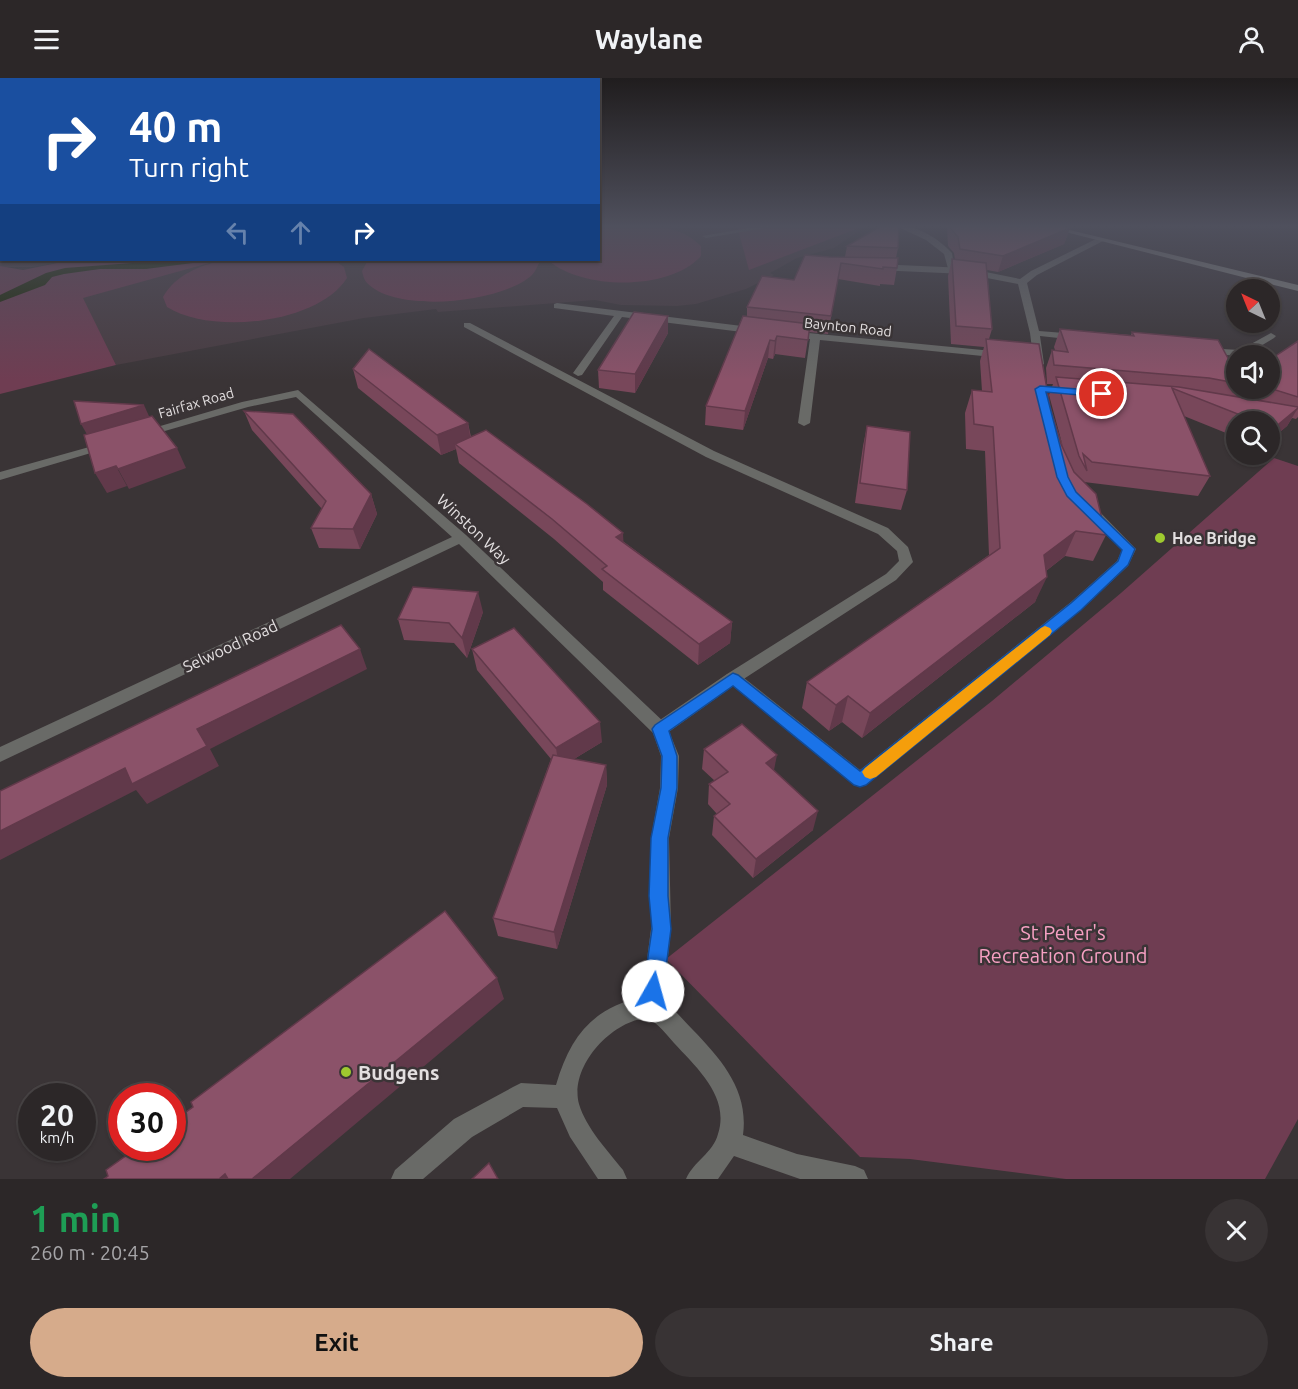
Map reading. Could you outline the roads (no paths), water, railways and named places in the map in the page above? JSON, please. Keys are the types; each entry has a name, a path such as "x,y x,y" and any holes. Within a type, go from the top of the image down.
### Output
{"main road":[{"path":"1254,277 1298,288"}],"street":[{"path":"995,277 1022,282 1028,277"},
{"path":"1022,282 1035,333 1040,379"},
{"path":"557,306 771,333"},
{"path":"578,373 619,315"},
{"path":"467,325 710,454 883,531 903,550 906,562 891,578 733,678 660,729 670,756 669,788 660,838 658,896 661,929 651,1008"},
{"path":"1035,333 1084,338"},
{"name":"Baynton Road","path":"782,334 1015,356"},
{"path":"1195,350 1242,352 1272,336"},
{"path":"804,423 815,338"},
{"path":"1027,357 1039,358"},
{"name":"Fairfax Road","path":"0,476 246,404 298,393"},
{"name":"Winston Way","path":"298,393 461,538 660,729"},
{"path":"733,678 860,780 1076,606 1123,562 1129,549 1079,500"},
{"name":"Selwood Road","path":"0,755 461,538"},
{"path":"614,1179 593,1153 576,1123 566,1097 568,1080 580,1051 598,1027 623,1012 651,1008 667,1019 706,1058 724,1085 734,1113 729,1142 711,1171 699,1179"},
{"path":"404,1179 463,1128 521,1095 566,1097"},
{"path":"729,1142 797,1166 855,1179"}],"place":[{"name":"Hoe Bridge","path":"1160,538"},
{"name":"Budgens","path":"346,1072"}],"park label":[{"name":"St Peter's Recreation Ground","path":"1063,944"}]}
